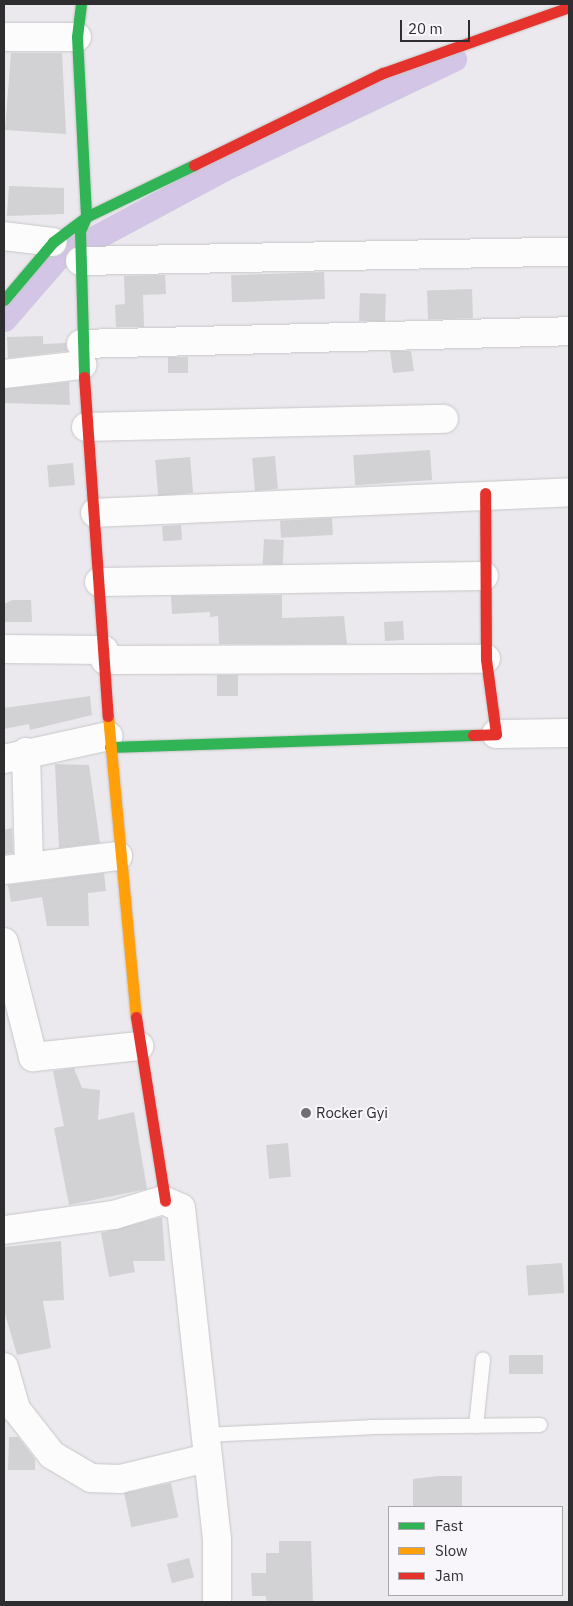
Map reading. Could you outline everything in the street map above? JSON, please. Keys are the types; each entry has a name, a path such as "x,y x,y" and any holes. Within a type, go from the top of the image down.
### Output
{"street":[{"path":"81,4 77,37 86,217 80,231 82,354 86,426 95,513 118,856 139,1046 169,1202 217,1540 217,1602"},
{"path":"4,300 54,242 86,217 383,73 569,7"},
{"path":"4,37 77,37"},
{"path":"4,236 54,242"},
{"path":"81,258 569,252"},
{"path":"4,374 82,354 569,331"},
{"path":"86,426 444,419"},
{"path":"95,513 485,493 569,492"},
{"path":"485,493 486,659 496,734"},
{"path":"99,582 484,576"},
{"path":"4,649 104,655 486,659"},
{"path":"118,856 16,868 15,756 110,741 569,733"},
{"path":"4,942 33,1057 139,1046"},
{"path":"4,1230 114,1215 169,1202"},
{"path":"4,1367 16,1409 52,1455 65,1465 91,1478 120,1479 170,1467 204,1451"}],"lane":[{"path":"476,1426 483,1359"},
{"path":"204,1451 476,1426 540,1426"}],"building":[{"path":"11,53 62,53 66,134 5,130"},
{"path":"9,186 64,188 64,214 7,216"},
{"path":"324,272 325,299 232,302 231,275"},
{"path":"165,275 166,294 143,295 144,327 116,327 115,305 125,304 124,276"},
{"path":"472,289 473,318 428,320 427,291"},
{"path":"360,293 386,294 385,322 359,321"},
{"path":"43,336 43,344 66,343 67,351 8,358 7,337"},
{"path":"390,351 411,351 414,371 393,373"},
{"path":"168,357 188,357 188,373 168,373"},
{"path":"69,382 70,405 4,403 4,389"},
{"path":"430,450 432,480 355,485 353,455"},
{"path":"275,456 278,489 255,491 252,458"},
{"path":"190,457 193,493 158,496 155,460"},
{"path":"73,463 75,485 49,487 47,465"},
{"path":"332,518 333,535 281,538 280,521"},
{"path":"181,525 182,540 163,541 162,526"},
{"path":"264,539 284,540 283,565 263,564"},
{"path":"282,595 282,618 344,616 347,644 219,644 218,616 210,617 210,612 172,614 171,596"},
{"path":"12,600 31,600 32,622 4,622 4,604"},
{"path":"403,621 404,640 385,641 384,622"},
{"path":"217,675 238,675 238,696 217,696"},
{"path":"90,696 92,715 30,730 29,724 4,729 4,708"},
{"path":"55,764 89,765 100,843 59,848"},
{"path":"12,828 13,853 4,854 4,830"},
{"path":"104,873 106,891 88,893 89,926 47,926 42,897 11,902 8,885"},
{"path":"74,1068 82,1088 100,1090 98,1120 134,1112 147,1189 69,1205 54,1128 64,1126 53,1071"},
{"path":"288,1143 291,1177 269,1179 266,1145"},
{"path":"162,1217 165,1261 133,1261 135,1272 109,1277 101,1233"},
{"path":"61,1241 64,1300 43,1301 51,1348 17,1355 4,1310 4,1247"},
{"path":"562,1263 564,1293 528,1295 526,1266"},
{"path":"509,1355 543,1355 543,1374 509,1374"},
{"path":"9,1437 18,1437 35,1459 35,1470 8,1470"},
{"path":"462,1476 462,1506 413,1506 413,1479"},
{"path":"171,1483 178,1517 131,1527 124,1493"},
{"path":"279,1541 311,1541 313,1602 266,1602 266,1596 252,1596 251,1573 266,1573 266,1553 279,1553"},
{"path":"189,1558 194,1577 172,1583 167,1564"}],"waterway":[{"path":"4,319 57,258 223,169 454,59"}],"traffic: fast":[{"path":"81,4 77,37 86,217 80,231 84,377"},
{"path":"4,300 53,242 86,217 194,165"},
{"path":"110,747 473,735"}],"traffic: slow":[{"path":"108,716 136,1017"}],"traffic: jam":[{"path":"194,165 383,73 569,7"},
{"path":"84,377 108,716"},
{"path":"473,735 496,734 486,659 485,493"},
{"path":"136,1017 165,1201"}],"place":[{"name":"Rocker Gyi","path":"306,1113"}]}
